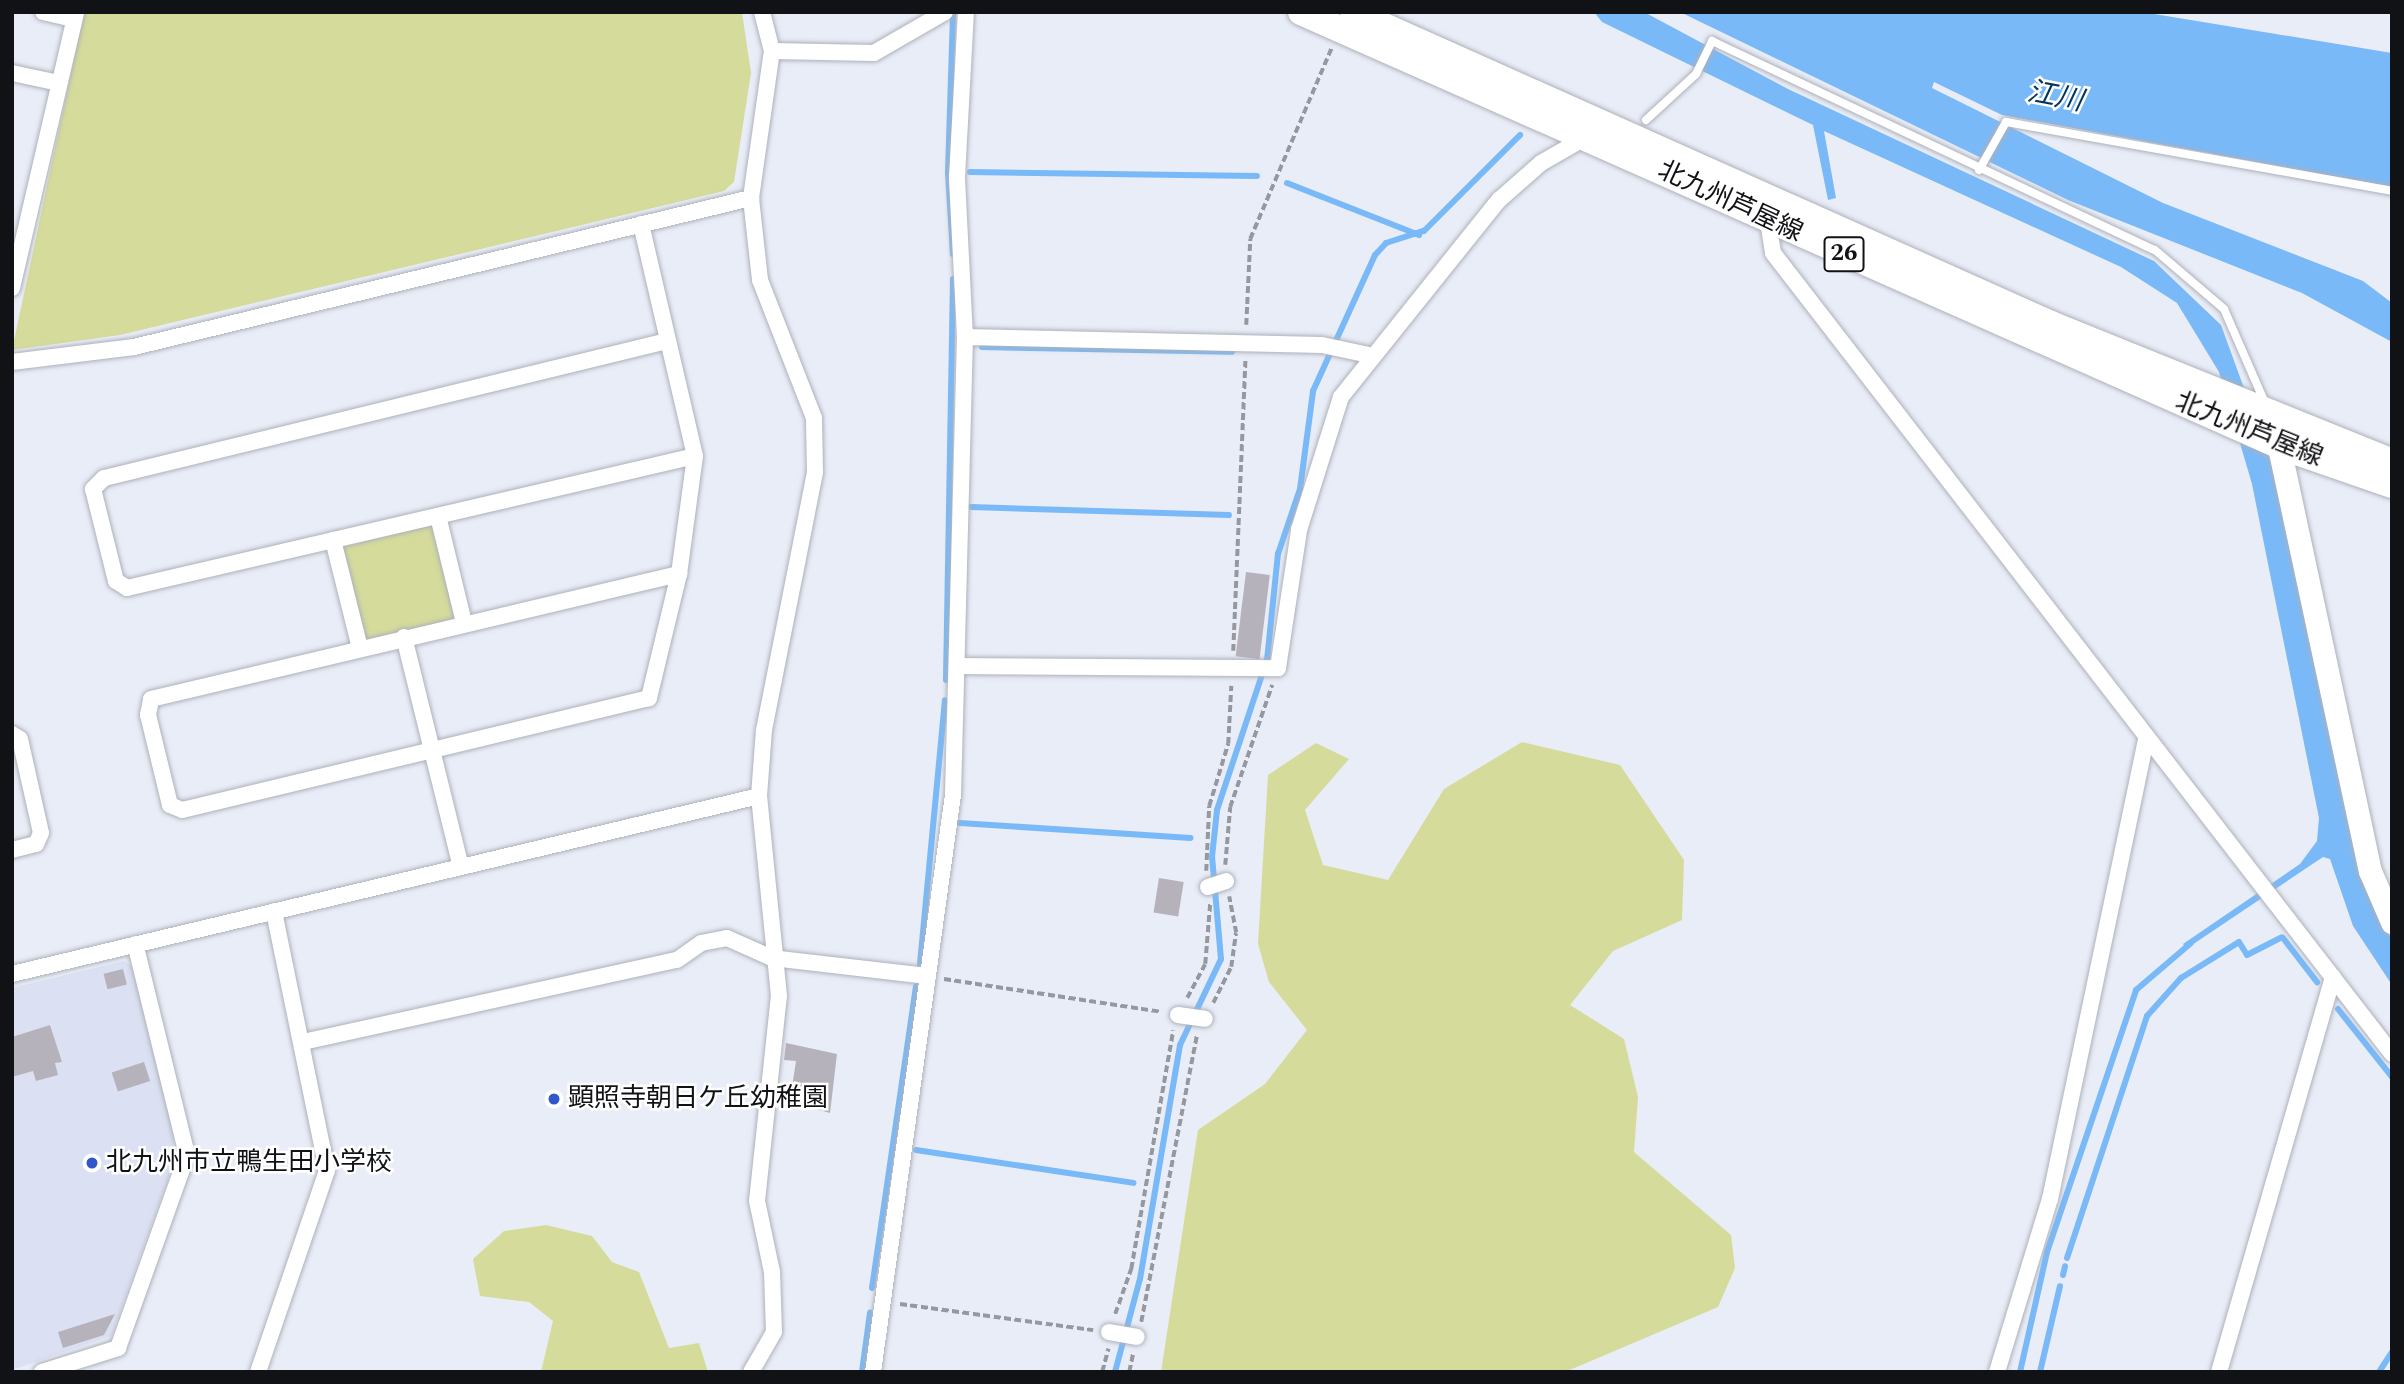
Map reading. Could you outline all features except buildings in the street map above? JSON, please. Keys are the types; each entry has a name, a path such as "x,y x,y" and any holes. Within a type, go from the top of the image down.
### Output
{"main road":[{"name":"北九州芦屋線","path":"1301,12 1588,136 1770,207 2270,417 2392,462"},
{"name":"北九州芦屋線","path":"1353,12 2282,447 2392,485"}],"street":[{"path":"12,288 75,16 43,12"},
{"path":"751,1372 774,1332 772,1272 757,1201 777,1044 759,796 764,730 815,472 814,418 760,280 751,198 772,51 762,12"},
{"path":"772,51 873,53 945,12"},
{"path":"873,1372 953,795 965,337 957,177 966,12"},
{"path":"12,73 59,83"},
{"path":"957,666 1232,670 1278,668 1298,530 1341,397 1368,355 1499,200 1541,163 1588,136"},
{"path":"12,362 134,347 751,198"},
{"path":"1770,207 1773,253 2146,741 2392,1054"},
{"path":"641,224 695,456 679,574 649,698 183,810 170,805 148,715 151,699 679,574"},
{"path":"965,337 1322,345 1368,355"},
{"path":"667,341 104,478 93,489 116,581 127,588 695,456"},
{"path":"2270,417 2282,447 2370,871 2392,922"},
{"path":"438,516 464,623"},
{"path":"333,540 360,648"},
{"path":"404,637 460,864"},
{"path":"12,734 20,739 41,834 36,844 12,850"},
{"path":"1997,1372 2050,1199 2146,741"},
{"path":"12,974 460,864 759,796"},
{"path":"1208,887 1226,881"},
{"path":"258,1372 327,1170 303,1042 274,911"},
{"path":"303,1042 677,960 701,943 727,938 772,958 928,976"},
{"path":"42,1372 118,1348 187,1155 135,944"},
{"path":"2219,1372 2333,977"},
{"path":"1178,1015 1205,1018"},
{"path":"1109,1332 1137,1337"}],"lane":[{"path":"1646,120 1696,74 1712,41 2183,268 2224,309 2270,417"},
{"path":"1979,170 2006,122 2392,191"}],"path":[{"path":"1101,1372 1109,1332 1130,1269 1178,1015 1205,964 1212,929 1204,847 1228,744 1250,239 1332,47"},
{"path":"1129,1372 1162,1237 1191,1048 1233,956 1236,933 1226,881 1223,839 1230,807 1278,668"},
{"path":"928,976 1178,1015"},
{"path":"883,1302 1109,1332"}],"shaded area":[{"name":"北九州市立鴨生田小学校","path":"124,961 133,967 174,1132 170,1173 111,1336 12,1370 12,988"}],"green space":[{"path":"84,12 742,12 751,73 734,182 724,191 120,335 12,350"},
{"path":"434,524 457,618 364,641 341,547"},
{"path":"1522,742 1620,765 1684,860 1682,920 1613,951 1570,1005 1624,1039 1638,1097 1634,1152 1731,1235 1735,1268 1718,1307 1565,1372 1161,1372 1198,1130 1265,1084 1307,1030 1269,982 1258,944 1268,775 1316,743 1349,759 1305,810 1323,865 1388,880 1444,789"},
{"path":"546,1225 592,1236 612,1262 639,1272 669,1348 699,1343 708,1372 541,1372 553,1321 529,1302 480,1296 473,1259 504,1231"}],"water":[{"path":"1594,12 1644,12 1788,89 2154,261 2221,325 2276,476 2359,869 2392,941 2392,985 2353,926 2330,859 2323,857 2186,949 2183,944 2300,864 2317,841 2319,818 2252,484 2219,372 2177,303 2121,267 1824,131 1836,198 1828,200 1813,125 1602,22"},
{"name":"江川","path":"1680,12 2142,12 2392,53 2392,187 2002,115 1934,82 1932,88 2163,203 2363,281 2392,303 2392,342 2302,293 2068,200"}],"waterway":[{"path":"953,12 948,173 953,254"},
{"path":"1115,1372 1140,1279 1180,1045 1221,959 1212,857 1217,810 1267,660 1278,554 1300,489 1313,391 1375,255 1386,243 1424,231 1520,135"},
{"path":"970,172 1257,176"},
{"path":"1287,183 1419,235"},
{"path":"946,680 953,279"},
{"path":"982,347 1232,352"},
{"path":"971,507 1229,515"},
{"path":"920,964 945,700"},
{"path":"960,823 1191,838"},
{"path":"2067,1258 2147,1016 2181,978 2239,942 2247,955 2282,937"},
{"path":"2283,938 2317,982"},
{"path":"2020,1372 2047,1252 2136,990 2191,943"},
{"path":"872,1288 916,986"},
{"path":"2338,1009 2392,1077"},
{"path":"916,1150 1134,1183"},
{"path":"2063,1275 2065,1266"},
{"path":"2040,1372 2060,1286"},
{"path":"862,1372 870,1313"},
{"path":"2379,1372 2392,1352"}],"place":[{"name":"顕照寺朝日ケ丘幼稚園","path":"554,1099"},
{"name":"北九州市立鴨生田小学校","path":"92,1163"}]}
